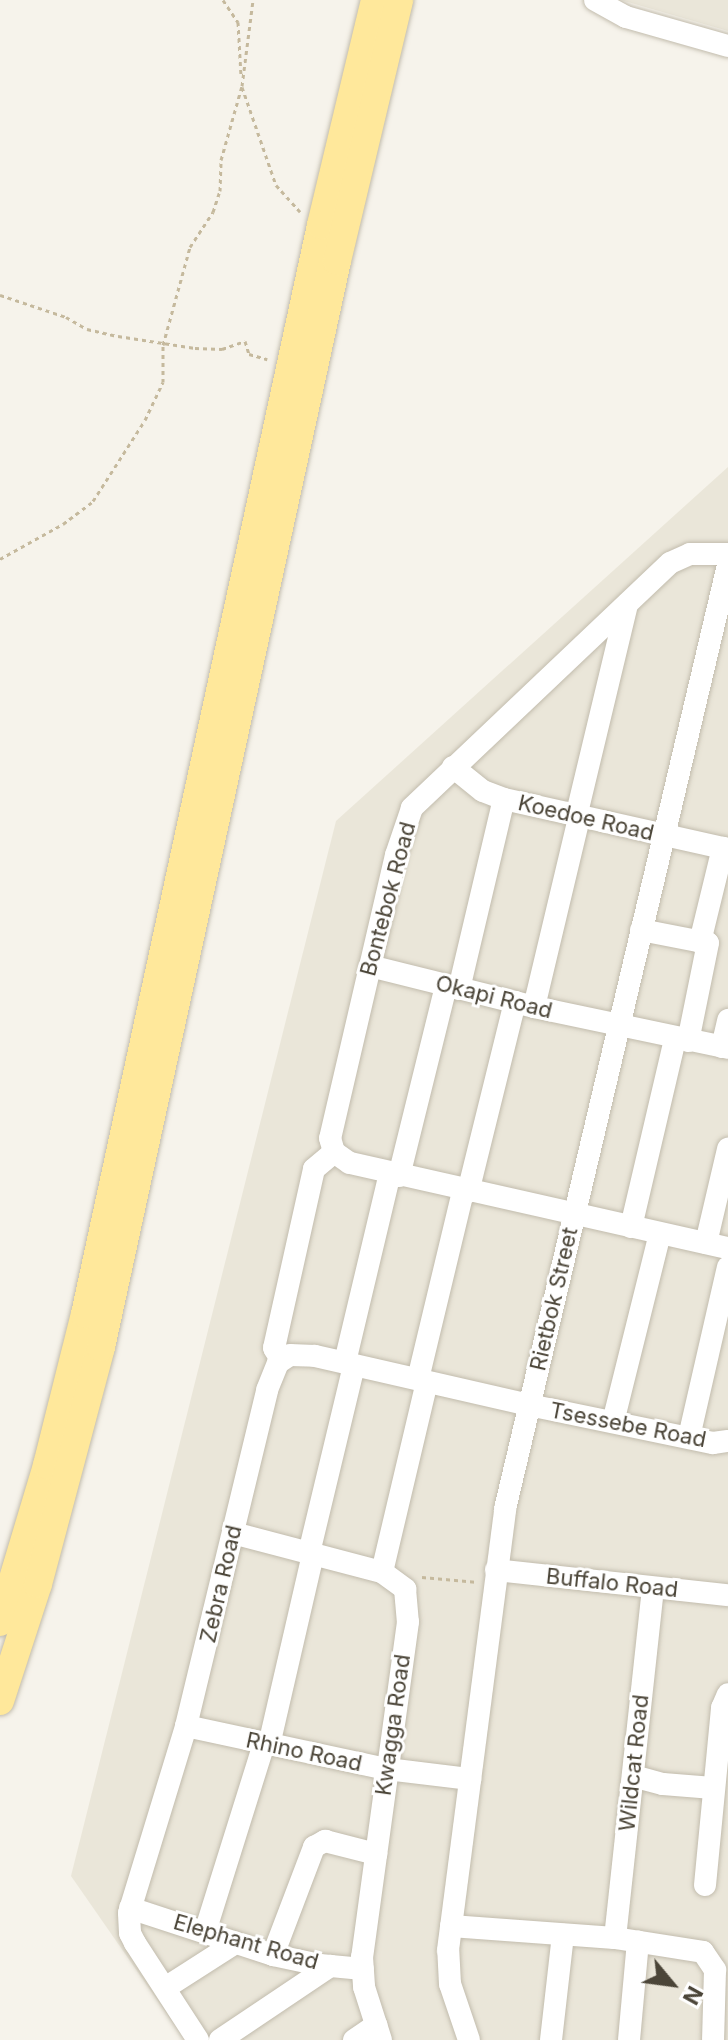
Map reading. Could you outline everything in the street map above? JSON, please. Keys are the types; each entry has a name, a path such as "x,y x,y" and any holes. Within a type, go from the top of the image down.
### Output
{"main road":[{"path":"0,1622 47,1465 85,1314 321,225 375,0"},
{"path":"0,1701 38,1584 101,1347 337,261 399,0"}],"street":[{"path":"595,0 626,17 728,46"},
{"name":"Bontebok Road","path":"334,1152 331,1133 408,817 425,793 681,556 728,554"},
{"name":"Rietbok Street","path":"469,2040 449,1975 451,1926 505,1509 728,565"},
{"path":"233,1533 390,1576 422,1381 465,1191 524,1005 578,817 627,603"},
{"name":"Koedoe Road","path":"453,767 483,791 504,799 725,849"},
{"path":"205,1932 267,1744 394,1175 452,987 504,799"},
{"path":"700,942 725,849"},
{"path":"631,1227 708,943 641,930"},
{"name":"Okapi Road","path":"370,966 618,1026"},
{"path":"618,1026 725,1047 728,1020"},
{"path":"706,1243 728,1149"},
{"path":"529,1405 297,1354 281,1360 274,1348 314,1169 334,1152 350,1163 394,1175 728,1248"},
{"path":"613,1422 660,1234"},
{"path":"689,1437 728,1267"},
{"name":"Zebra Road","path":"198,2040 130,1933 130,1908 186,1726 267,1390 281,1360"},
{"name":"Tsessebe Road","path":"529,1405 713,1443 728,1441"},
{"name":"Kwagga Road","path":"378,2032 364,1987 363,1969 408,1622 405,1589 390,1576"},
{"name":"Buffalo Road","path":"495,1577 728,1595"},
{"name":"Wildcat Road","path":"615,1938 653,1588"},
{"path":"705,1885 722,1708 728,1694"},
{"name":"Rhino Road","path":"186,1726 387,1769 470,1779"},
{"path":"633,1776 663,1784 713,1788"},
{"path":"273,1955 314,1847 325,1841 376,1854"},
{"name":"Elephant Road","path":"130,1908 273,1955 363,1969"},
{"path":"451,1926 615,1938 703,1952 715,1970 713,2040"},
{"path":"551,2040 563,1935"},
{"path":"629,2040 638,1941"},
{"path":"165,1988 235,1943"},
{"path":"220,2040 330,1966"},
{"path":"354,2040 378,2032"}],"path":[{"path":"223,0 238,22 242,86 276,185 286,200 321,225"},
{"path":"0,559 63,524 93,501 138,433 163,382 163,345 190,247 213,212 220,191 221,160 242,86 253,0"},
{"path":"0,295 66,317 87,329 163,345 222,349 245,341 250,346 249,354"},
{"path":"390,1576 495,1577"}],"shaded area":[{"path":"621,0 728,0 728,31"},
{"path":"728,467 728,2040 185,2040 71,1876 336,821"}]}
